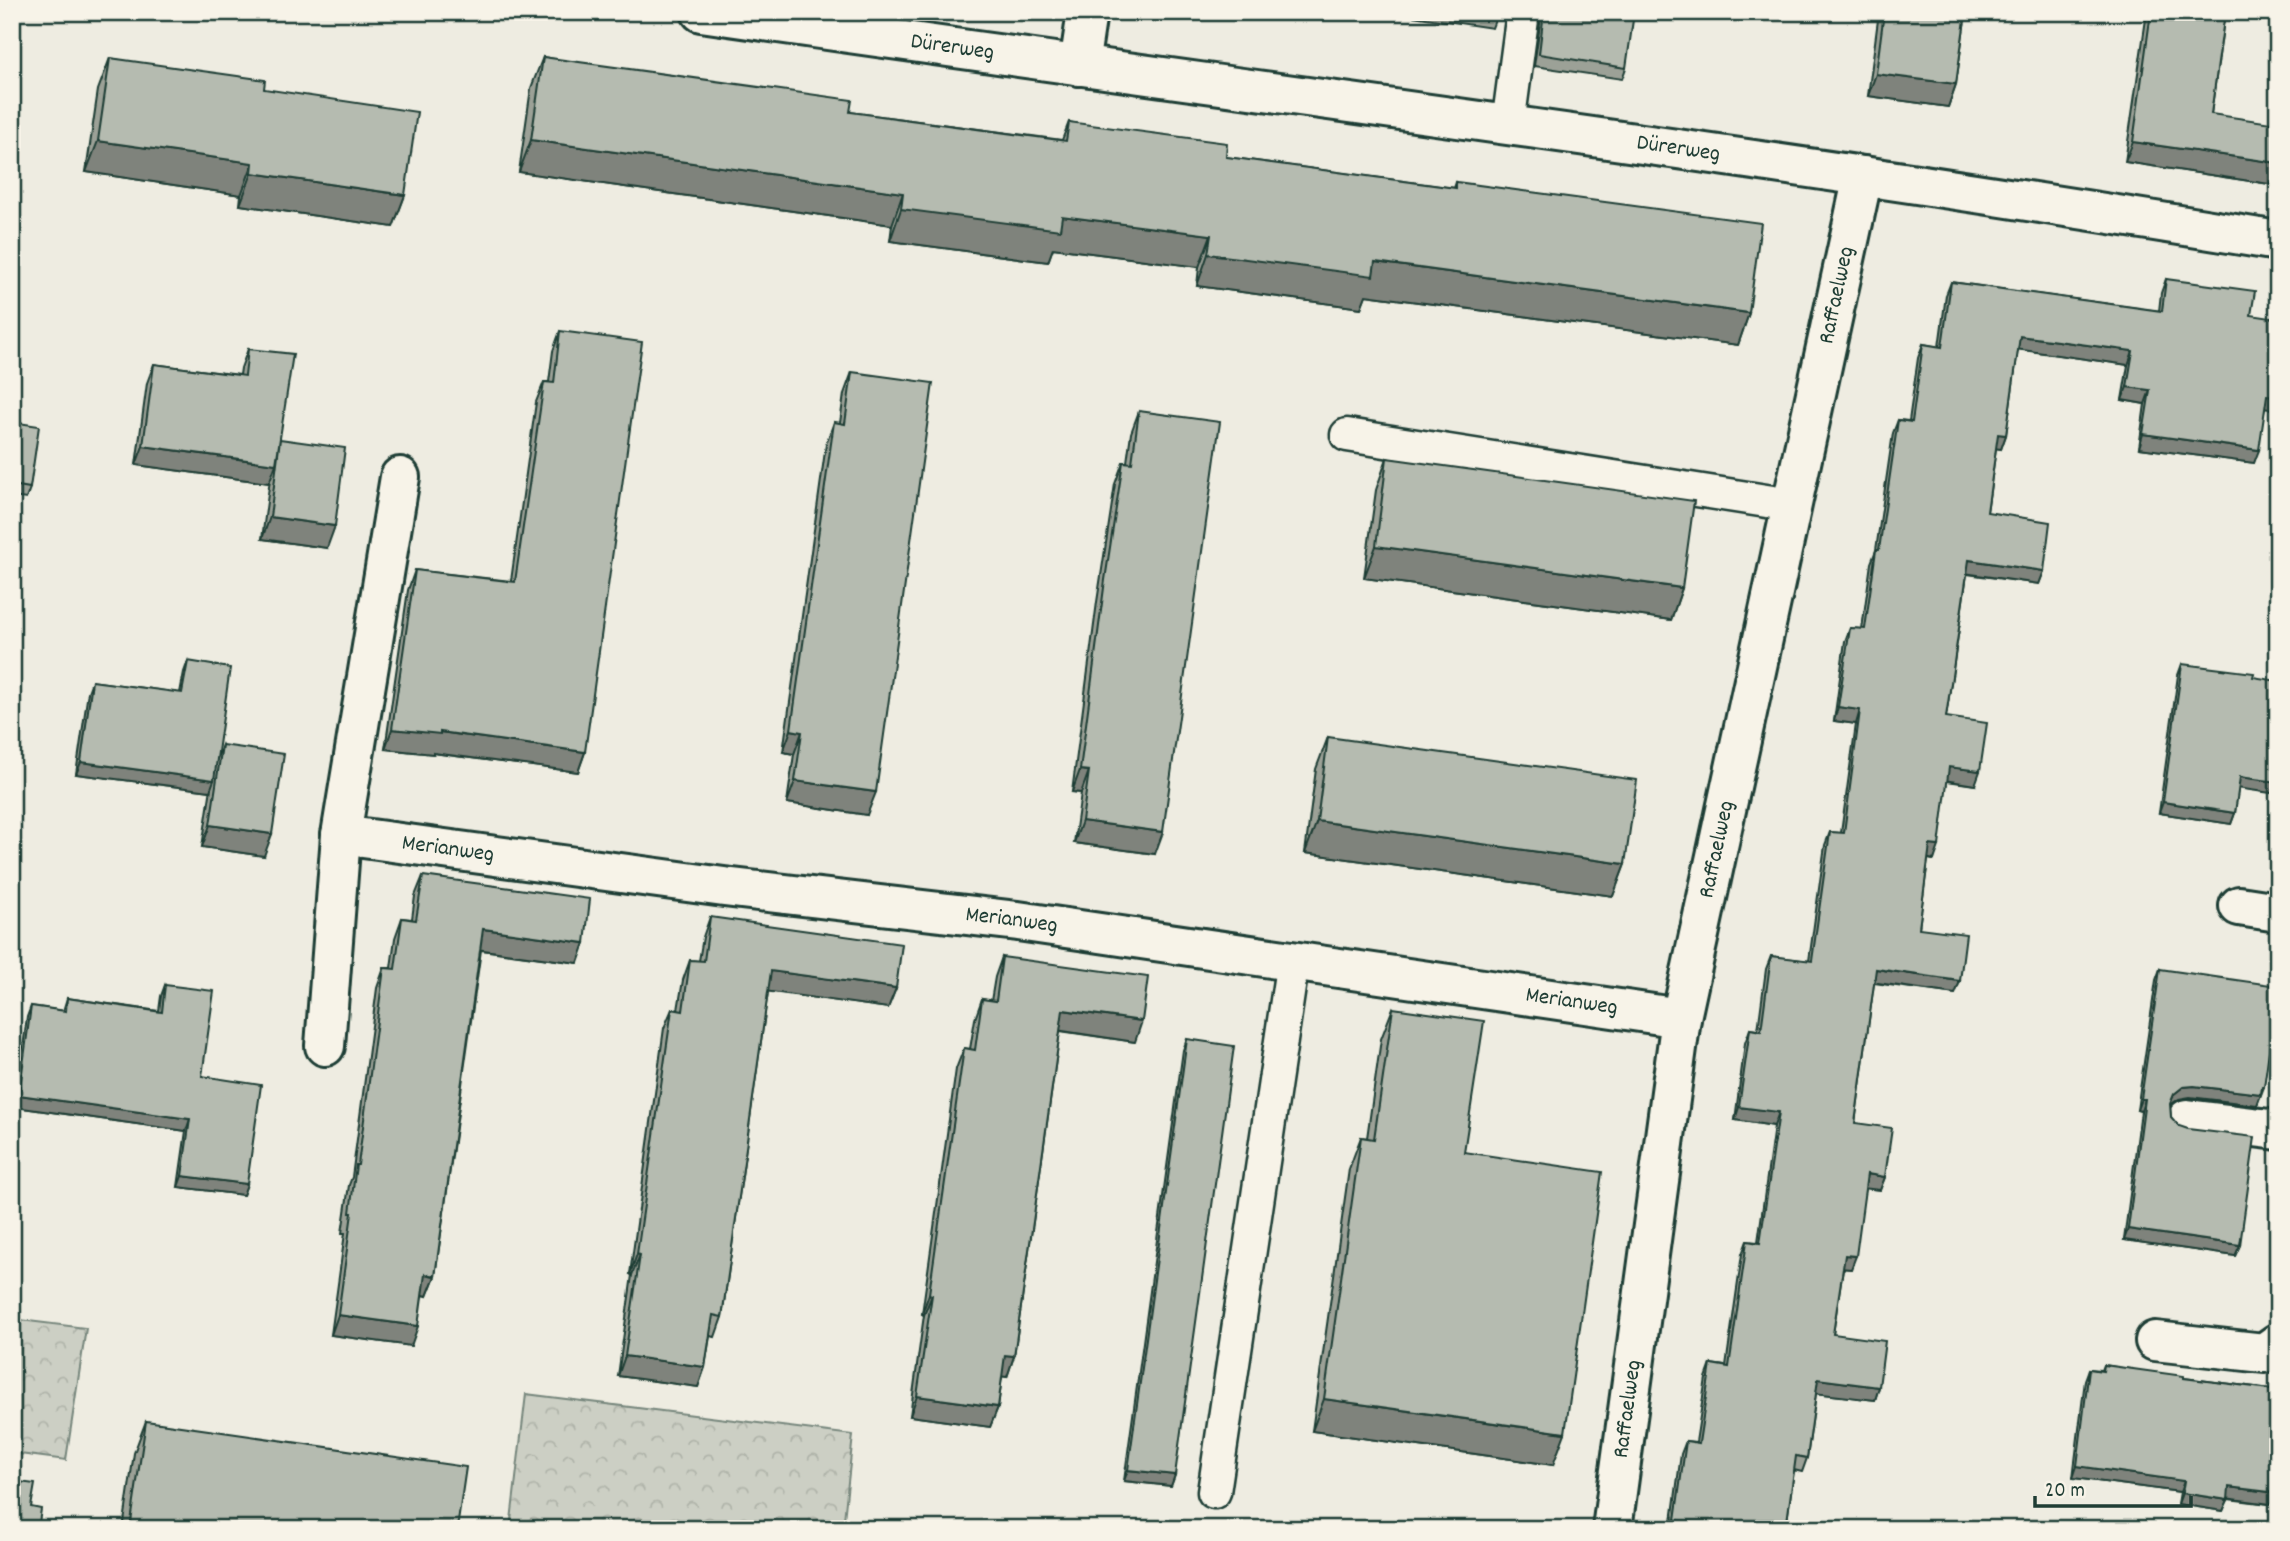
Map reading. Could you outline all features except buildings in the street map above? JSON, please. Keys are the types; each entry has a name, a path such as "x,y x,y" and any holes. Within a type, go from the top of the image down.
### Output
{"street":[{"name":"Dürerweg","path":"701,12 1863,176 2278,241"},
{"path":"1079,66 1087,12"},
{"name":"Raffaelweg","path":"1612,1529 1681,1018 1863,176"},
{"path":"325,1046 341,835 400,477"},
{"name":"Merianweg","path":"341,835 724,887 1018,921 1681,1018"},
{"path":"2239,906 2278,912"},
{"path":"2188,1119 2278,1130"},
{"path":"2155,1341 2264,1353 2278,1343"}],"lane":[{"path":"1508,125 1523,12"},
{"path":"1347,435 1792,505"},
{"path":"1214,1492 1293,960"}],"green space":[{"path":"12,1319 86,1328 66,1460 12,1453"},
{"path":"526,1394 853,1435 843,1529 510,1529"}]}
